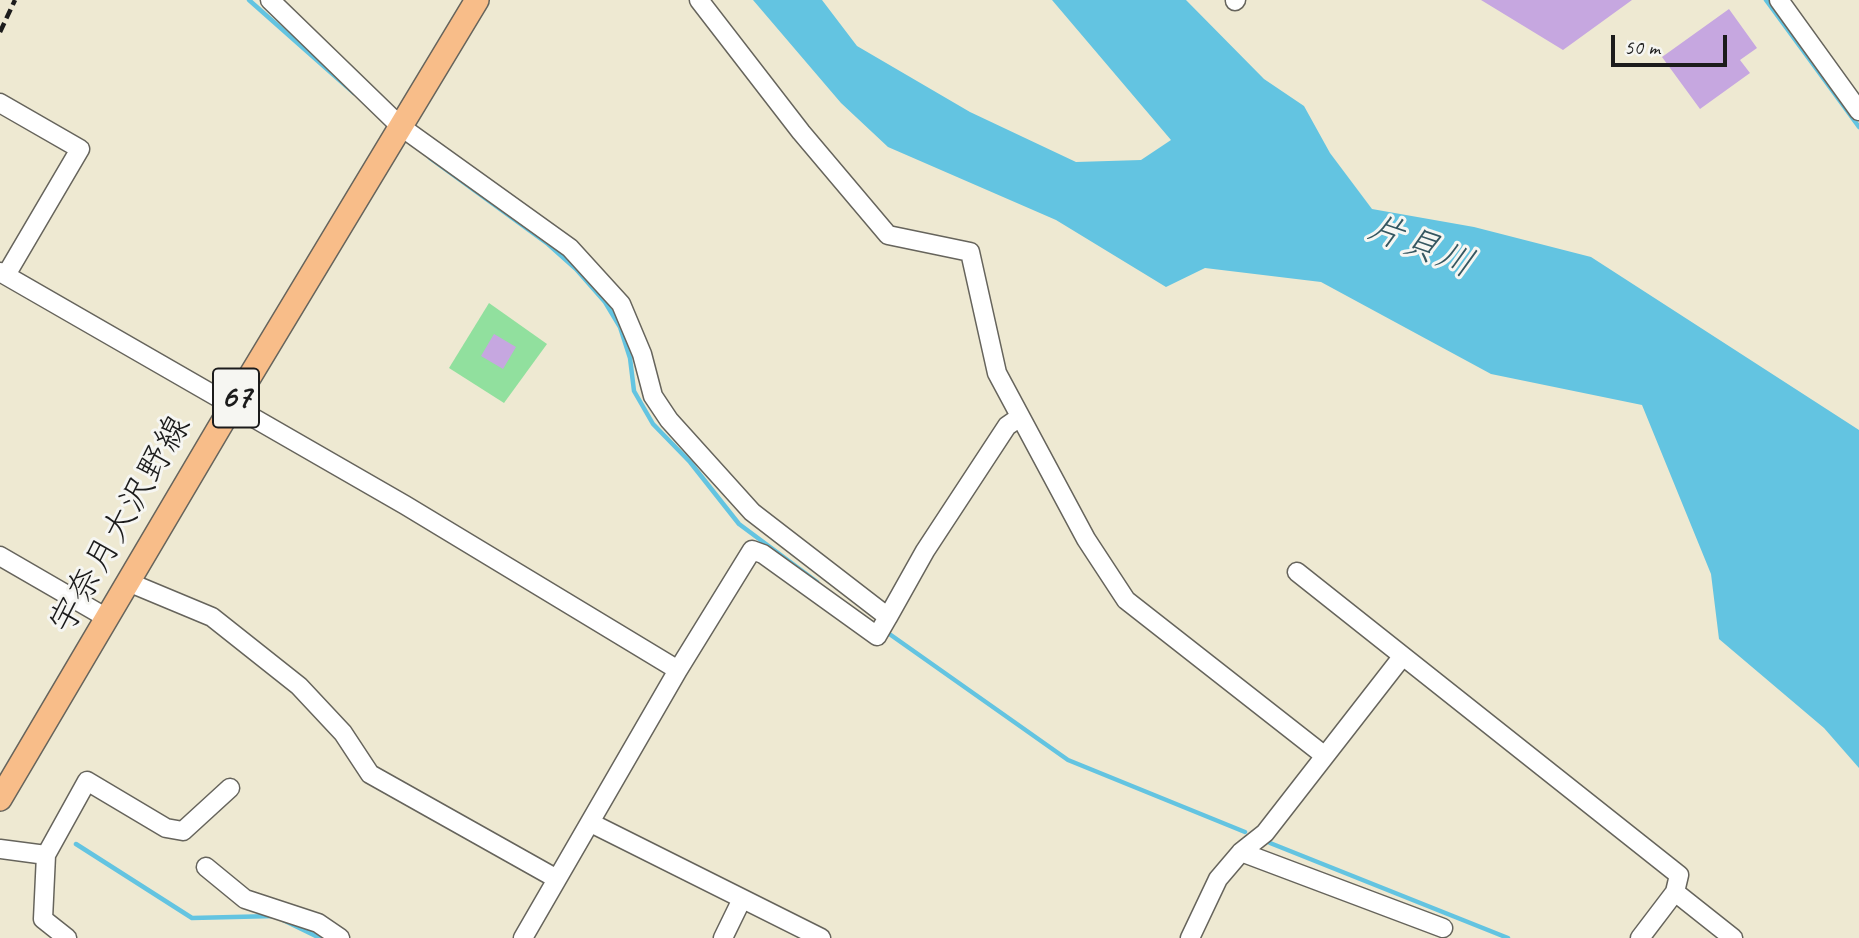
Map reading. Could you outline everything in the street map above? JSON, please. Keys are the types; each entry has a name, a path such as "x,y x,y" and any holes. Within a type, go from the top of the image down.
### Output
{"main road":[{"name":"宇奈月大沢野線","path":"0,799 232,406 477,0"}],"street":[{"path":"270,0 400,126 570,248 621,304 642,354 653,396 677,428 752,512 888,617"},
{"path":"699,0 801,132 888,235 970,252 997,373 1086,539 1126,600 1325,756"},
{"path":"1779,0 1859,111"},
{"path":"0,103 80,149 3,274 405,505 678,670"},
{"path":"523,938 678,670 752,550 764,554 877,636 925,551 1007,426 1020,417"},
{"path":"0,556 107,618"},
{"path":"1297,572 1679,875 1675,892 1640,938"},
{"path":"128,582 212,617 299,686 343,733 370,774 557,879"},
{"path":"1190,938 1218,879 1241,852 1265,833 1402,657"},
{"path":"67,938 43,919 47,853 87,781 166,828 183,831 230,788"},
{"path":"591,824 821,938"},
{"path":"0,849 47,853"},
{"path":"1241,852 1443,928"},
{"path":"206,867 245,899 318,923 340,938"},
{"path":"1675,892 1733,938"},
{"path":"723,938 743,899"}],"green space":[{"path":"489,303 547,344 504,403 449,368"}],"water":[{"name":"片貝川","path":"753,0 822,0 857,46 970,112 1076,162 1141,160 1171,140 1052,0 1186,0 1264,79 1304,106 1330,153 1372,209 1474,227 1591,257 1859,430 1859,768 1824,728 1719,639 1711,574 1642,405 1491,374 1321,282 1205,268 1166,287 1056,220 888,147 841,103"}],"building":[{"path":"1481,0 1632,0 1563,50"},
{"path":"1729,9 1757,48 1740,60 1750,73 1700,109 1662,57"},
{"path":"494,334 516,347 503,369 481,356"}],"waterway":[{"path":"249,0 354,93"},
{"path":"1766,0 1859,127"},
{"path":"430,158 548,244 576,269 605,302 620,327 630,358 634,391 653,424 690,462 739,524 817,582"},
{"path":"888,633 1068,760 1245,832"},
{"path":"1270,843 1508,938"},
{"path":"76,844 192,918 275,916"},
{"path":"283,920 320,938"}],"railway":[{"path":"0,32 15,0"}]}
